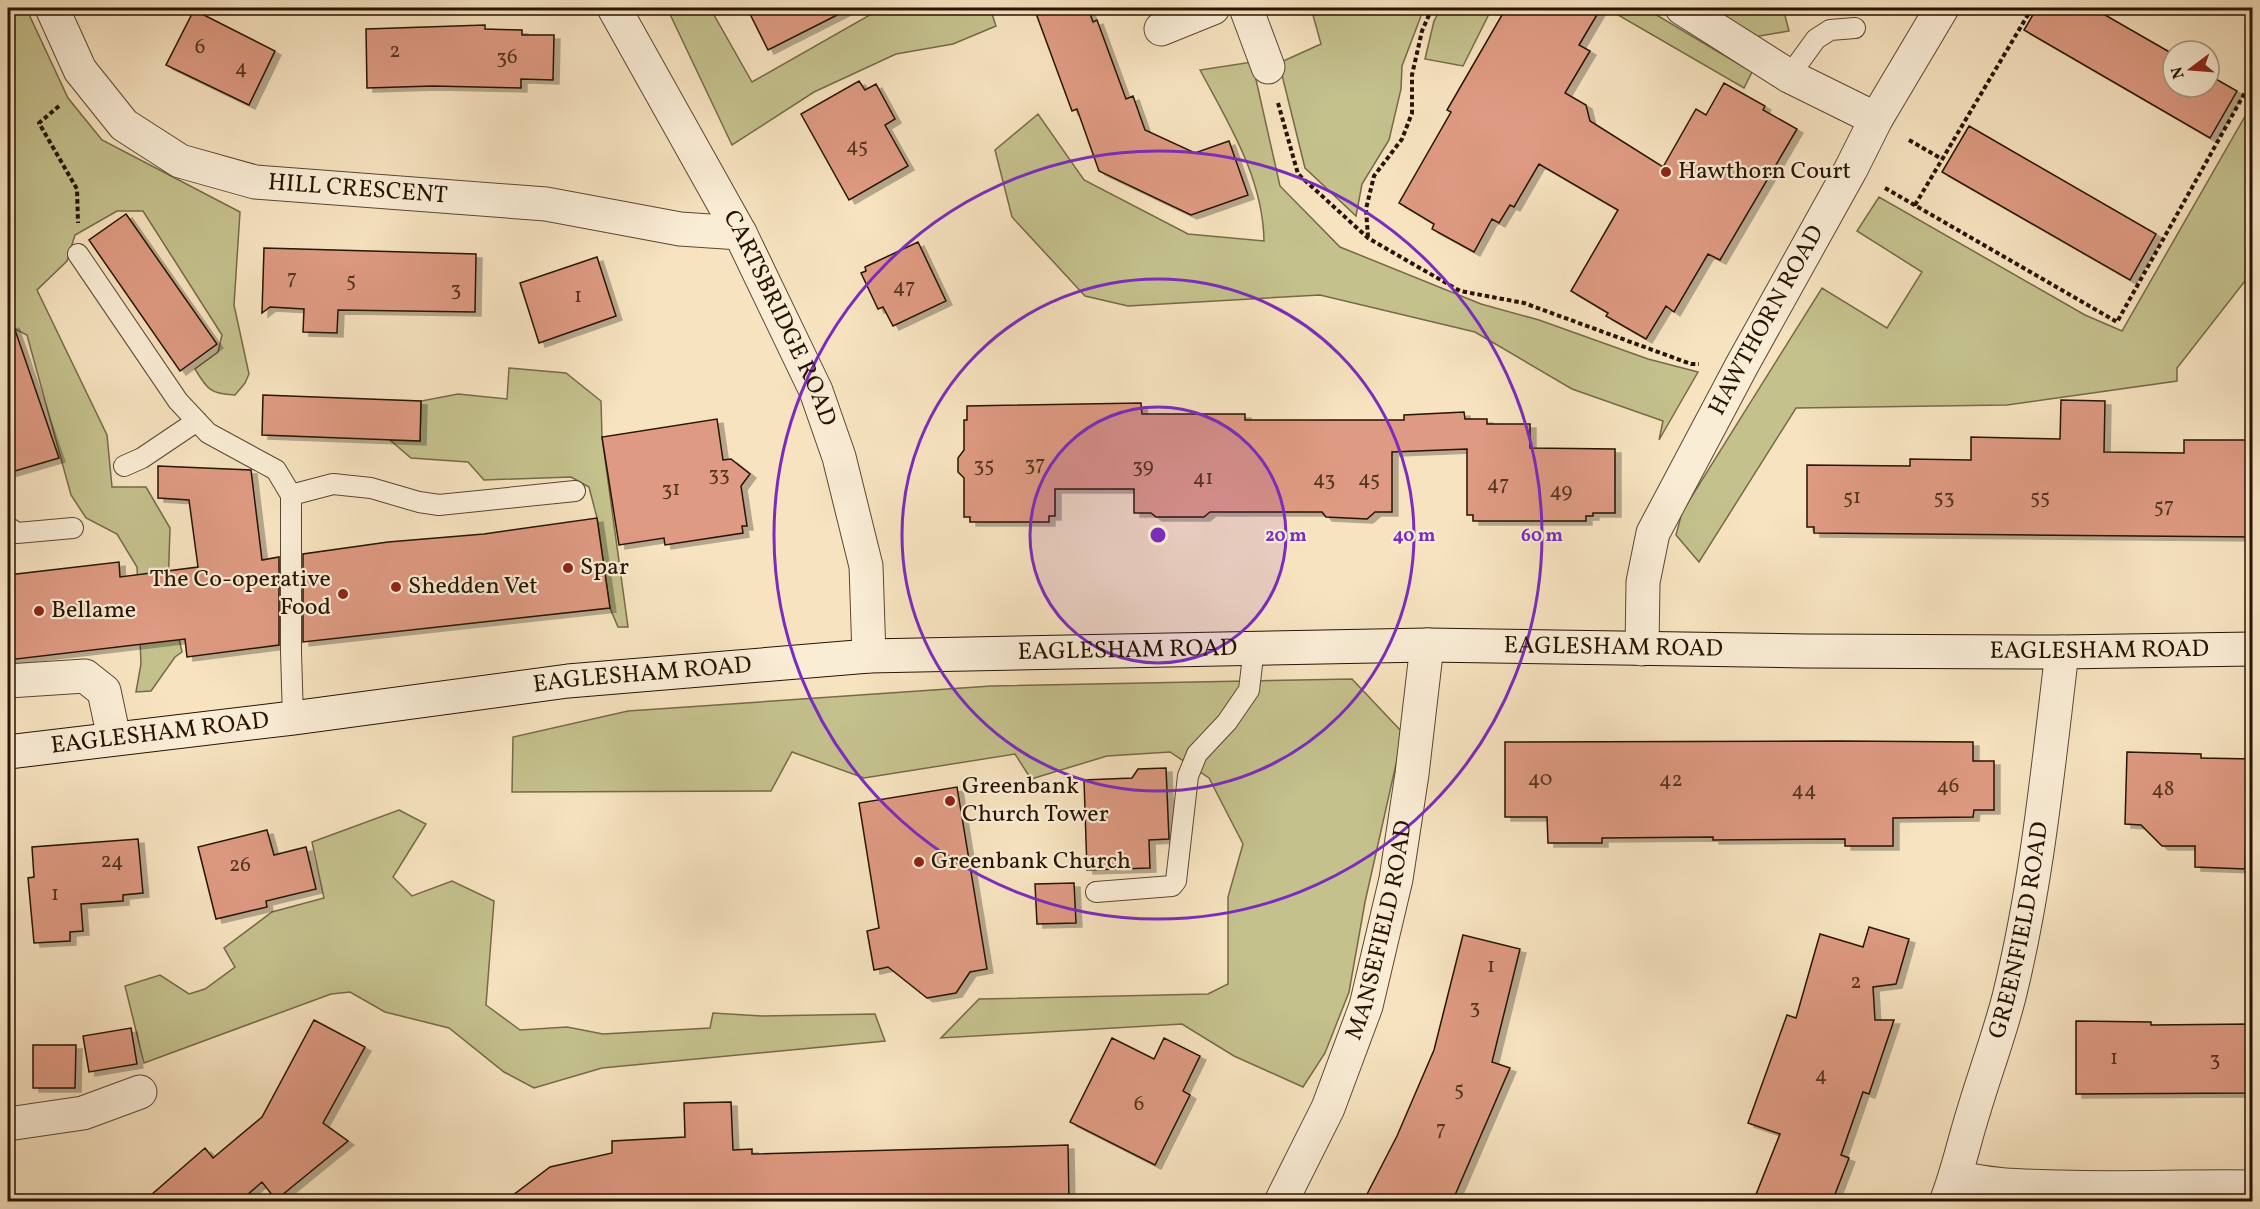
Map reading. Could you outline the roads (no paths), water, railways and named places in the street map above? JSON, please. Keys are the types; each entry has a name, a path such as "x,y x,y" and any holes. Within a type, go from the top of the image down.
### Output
{"street":[{"name":"HILL CRESCENT","path":"52,8 80,70 124,124 180,161 255,182 546,204 680,229 740,233"},
{"name":"CARTSBRIDGE ROAD","path":"614,8 740,233 816,391 839,457 866,566 868,656"},
{"path":"1161,29 1213,8"},
{"path":"1246,8 1268,67"},
{"path":"1682,8 1789,76 1876,119"},
{"name":"HAWTHORN ROAD","path":"1642,649 1643,582 1653,533 1876,119 1942,8"},
{"name":"EAGLESHAM ROAD","path":"8,752 293,718 568,681 868,656 1427,645 2062,652 2253,649"},
{"name":"MANSEFIELD ROAD","path":"1281,1202 1328,1108 1366,1006 1396,879 1412,774 1427,645"},
{"name":"GREENFIELD ROAD","path":"1951,1189 2008,999 2023,934 2041,832 2062,652"},
{"path":"8,681 85,676 104,691 114,738"},
{"path":"8,1124 83,1113 140,1092"},
{"path":"1951,1189 1977,1183 2096,1188 2253,1187"}],"lane":[{"path":"1789,76 1816,39 1830,30 1855,28"},
{"path":"78,254 178,401 208,433 276,470 291,495 290,641 293,718"},
{"path":"124,466 142,458 197,421"},
{"path":"291,495 333,484 371,488 419,502 439,505 575,491"},
{"path":"8,527 17,533 73,528"},
{"path":"1096,892 1172,886 1176,881 1188,776 1197,754 1227,722 1249,690 1254,648"}],"place":[{"name":"Hawthorn Court","path":"1666,172"},
{"name":"Spar","path":"568,568"},
{"name":"Shedden Vet","path":"396,587"},
{"name":"The Co-operative Food","path":"343,594"},
{"name":"Bellame","path":"39,611"},
{"name":"Greenbank Church Tower","path":"950,801"},
{"name":"Greenbank Church","path":"919,862"}]}
